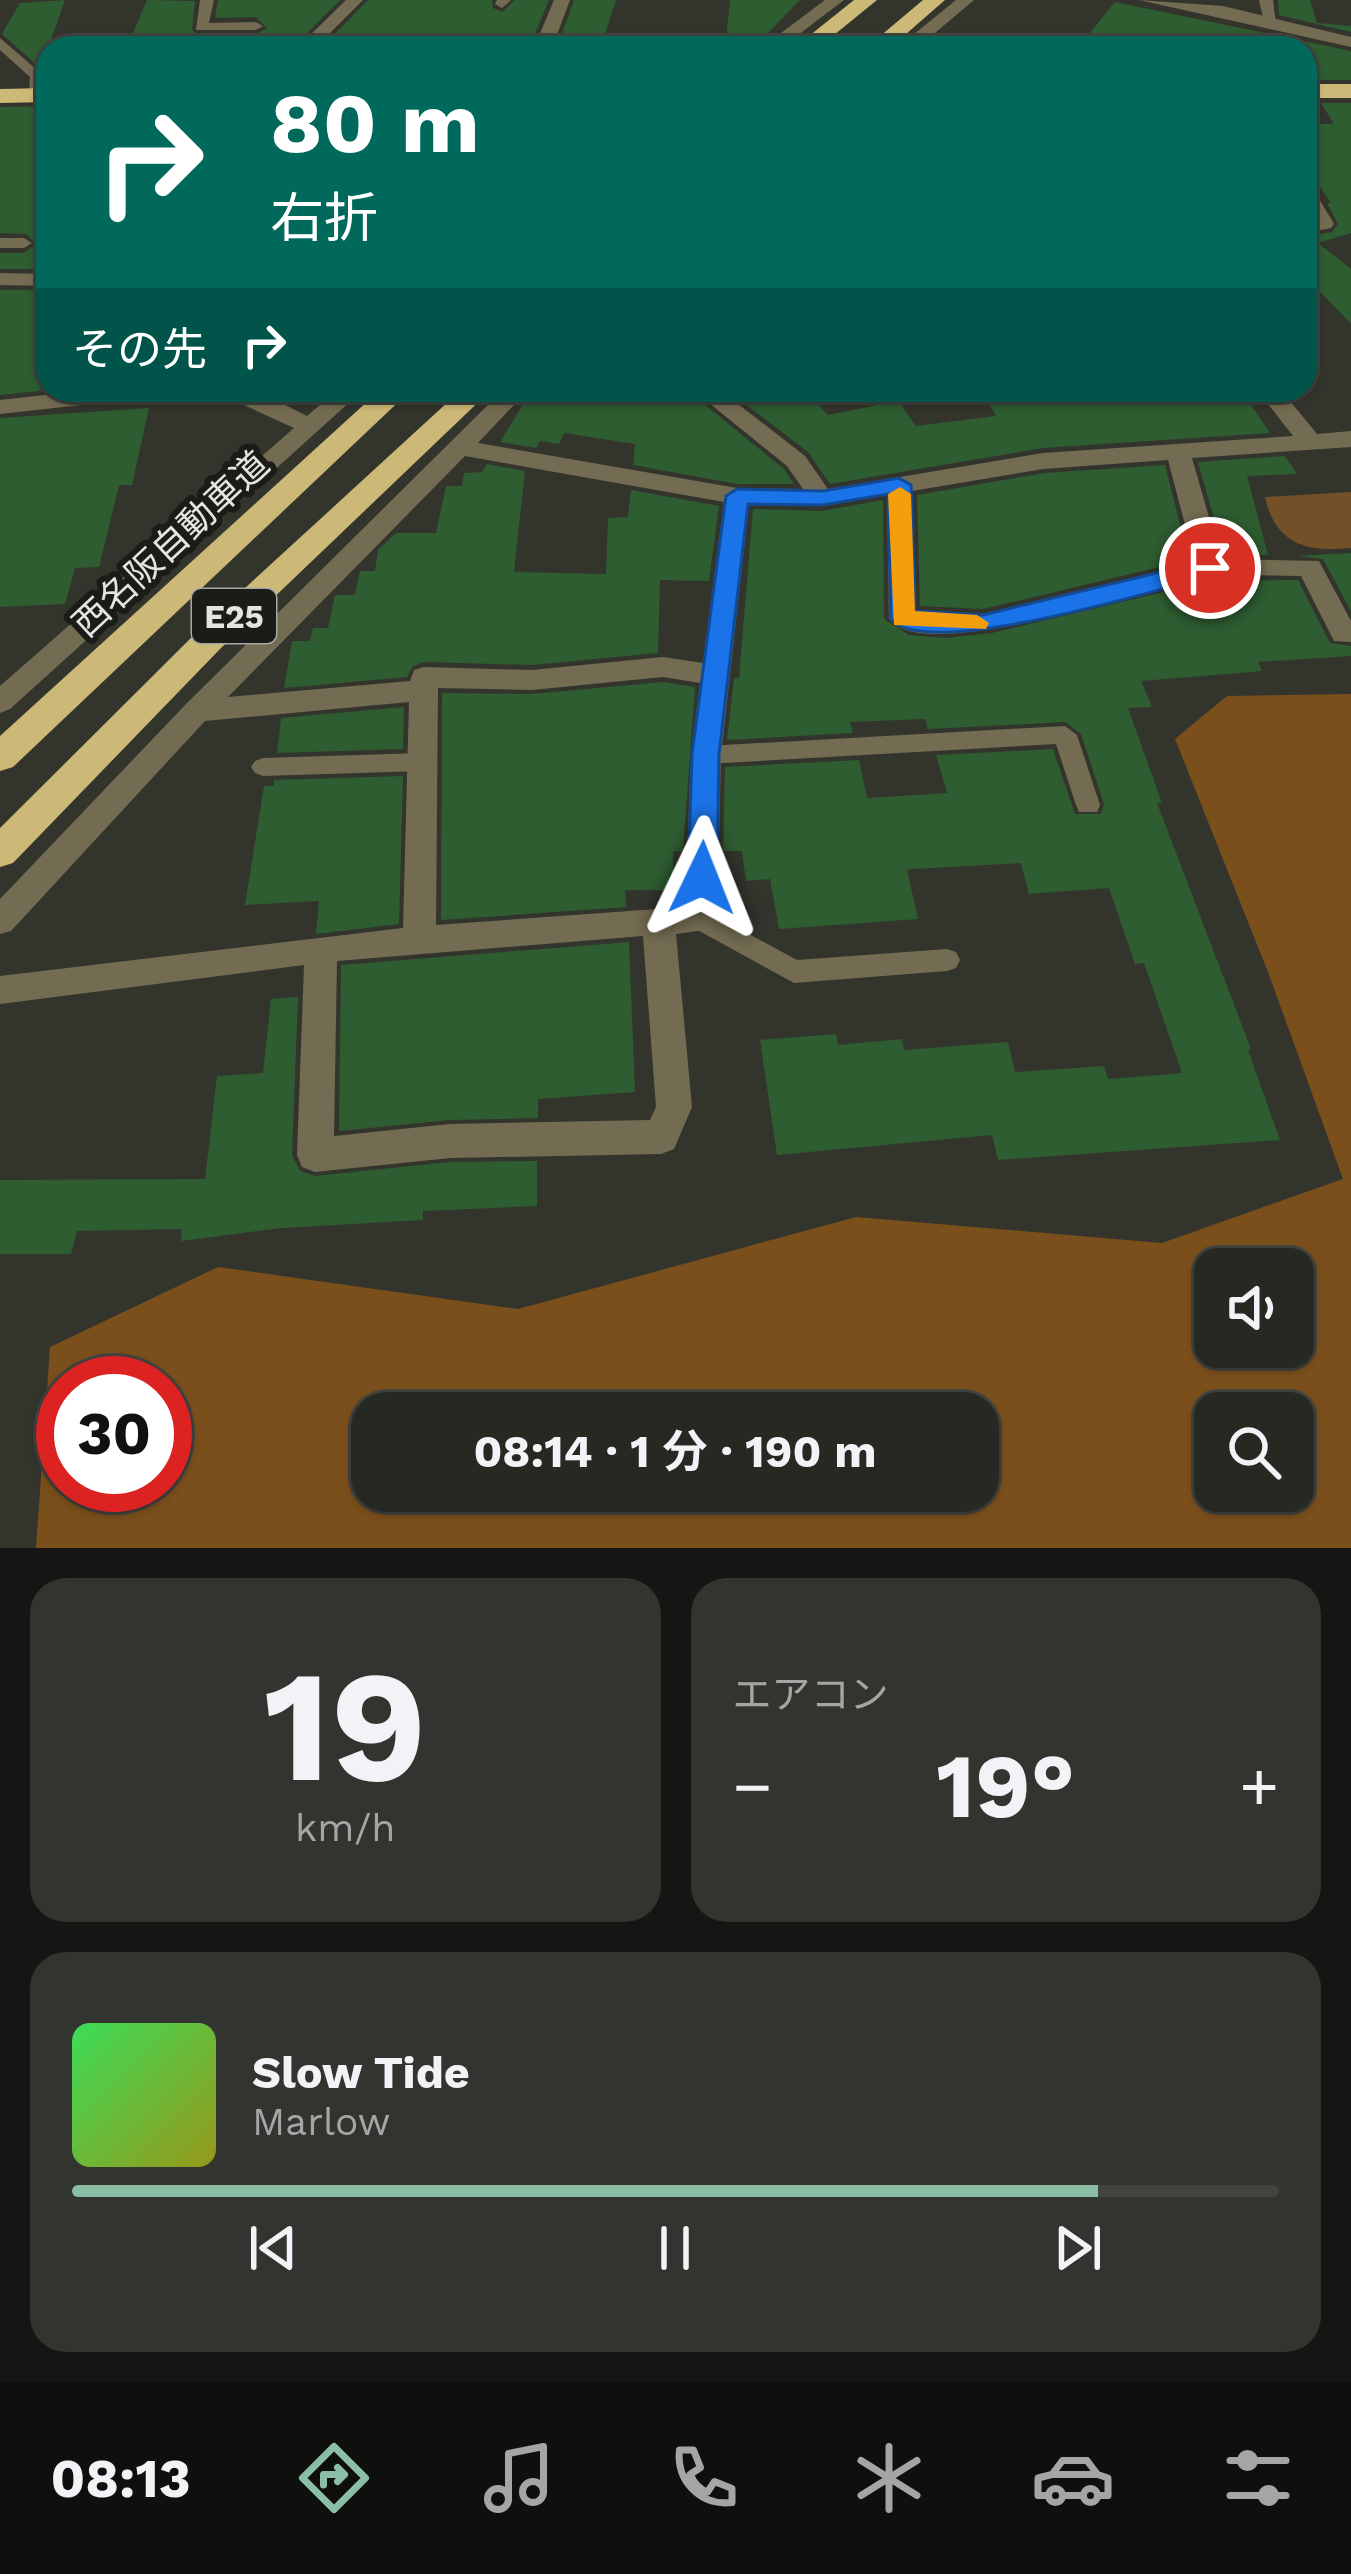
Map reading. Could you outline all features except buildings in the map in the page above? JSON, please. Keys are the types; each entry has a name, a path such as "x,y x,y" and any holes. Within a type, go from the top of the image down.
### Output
{"highway":[{"path":"821,36 867,0"},
{"path":"892,36 935,0"},
{"path":"1317,91 1351,91"},
{"path":"0,96 36,95"},
{"name":"西名阪自動車道","path":"0,758 384,402"},
{"name":"E25","path":"0,852 208,641 464,402"}],"street":[{"path":"315,36 322,26 346,13 355,0"},
{"path":"548,36 562,0"},
{"path":"786,36 836,0"},
{"path":"920,36 966,0"},
{"path":"1159,1 1351,41"},
{"path":"0,279 36,280"},
{"path":"0,407 45,402"},
{"path":"261,402 308,426"},
{"path":"0,702 337,402"},
{"path":"0,921 197,711 504,402"},
{"path":"720,402 796,461 823,498"},
{"path":"1279,402 1310,441"},
{"path":"459,447 737,496 823,498 1043,461 1351,439"},
{"path":"1177,449 1210,568"},
{"path":"899,485 903,619 983,624 1210,568 1310,567 1344,634"},
{"path":"0,990 136,968 321,948 701,919 706,754 737,496"},
{"path":"418,940 424,677 532,680 663,667 716,675"},
{"path":"197,711 423,690"},
{"path":"321,948 315,1155 450,1141 661,1137 674,1107 658,921"}],"lane":[{"path":"207,0 201,27 256,26"},
{"path":"1266,0 1271,22"},
{"path":"0,42 36,75"},
{"path":"0,243 24,243"},
{"path":"706,754 1066,735 1088,805"},
{"path":"262,767 422,762"},
{"path":"701,919 794,971 947,960"}],"shaded area":[{"path":"1351,492 1351,548 1335,549 1308,547 1286,536 1265,497"},
{"path":"1351,694 1351,1548 36,1548 39,1512 192,1512 192,1356 49,1356 50,1347 218,1267 518,1309 856,1217 1162,1243 1343,1179 1268,972 1175,739 1227,696"}],"slow traffic":[{"path":"900,494 903,619 977,623"}],"route":[{"path":"702,878 706,754 737,496 823,498 899,485 903,619 983,624 1210,568"}]}
